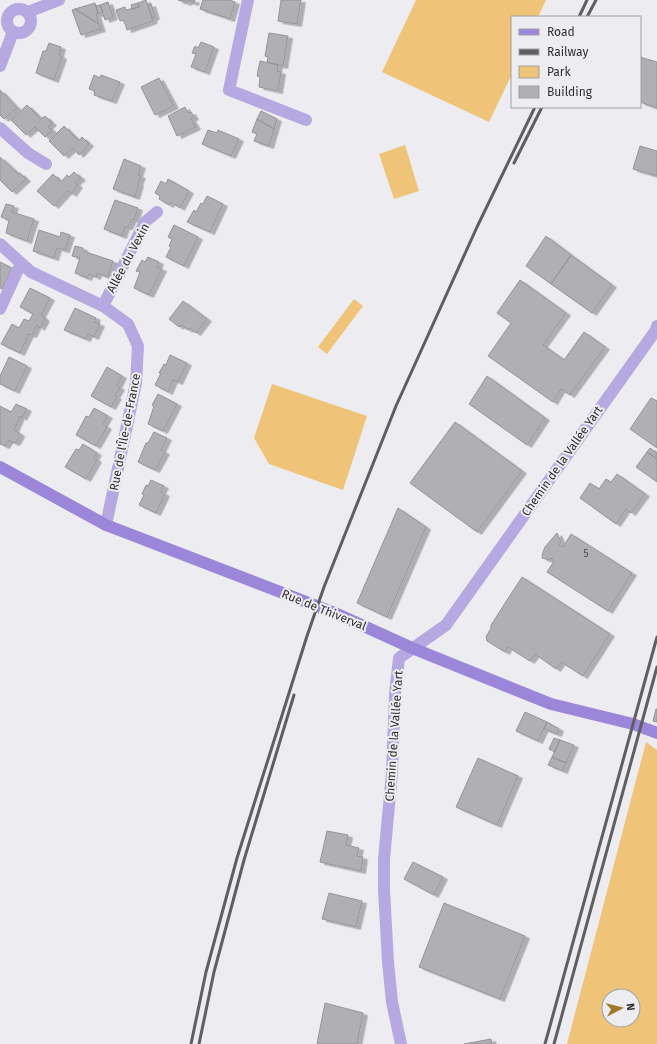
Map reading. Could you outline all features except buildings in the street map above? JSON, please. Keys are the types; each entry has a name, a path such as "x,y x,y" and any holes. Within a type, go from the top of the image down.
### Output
{"street":[{"path":"28,12 31,19 30,26 21,34 13,32 8,26 4,15 16,10 24,10 28,12 59,0"},
{"path":"248,0 228,90 306,120"},
{"path":"0,66 13,32"},
{"path":"0,128 28,153 46,164"},
{"name":"Allée du Vexin","path":"103,306 145,222 157,212"},
{"name":"Rue de l'Île-de-France","path":"0,244 31,272 103,306 128,324 138,346 136,384 106,525"},
{"path":"0,309 21,263"},
{"name":"Chemin de la Vallée Yart","path":"401,1044 392,1002 388,969 384,890 384,859 392,773 395,694 399,658 446,625 657,326"},
{"name":"Rue de Thiverval","path":"0,467 106,525 335,613 412,648 551,704 633,724 657,733"}],"green space":[{"path":"416,0 546,0 538,16 511,16 511,76 489,122 382,72"},
{"path":"405,145 419,191 394,199 379,154"},
{"path":"354,299 363,306 327,354 318,347"},
{"path":"272,384 367,416 343,490 269,464 254,438"},
{"path":"646,742 657,750 657,1044 567,1044"}],"railway":[{"path":"579,16 587,0"},
{"path":"588,16 596,0"},
{"path":"191,1044 206,972 237,858 307,636 324,587 396,406 477,227 535,108"},
{"path":"514,163 542,108"},
{"path":"545,1044 657,637"},
{"path":"554,1044 657,667"},
{"path":"199,1044 214,972 244,860 294,695"}]}
